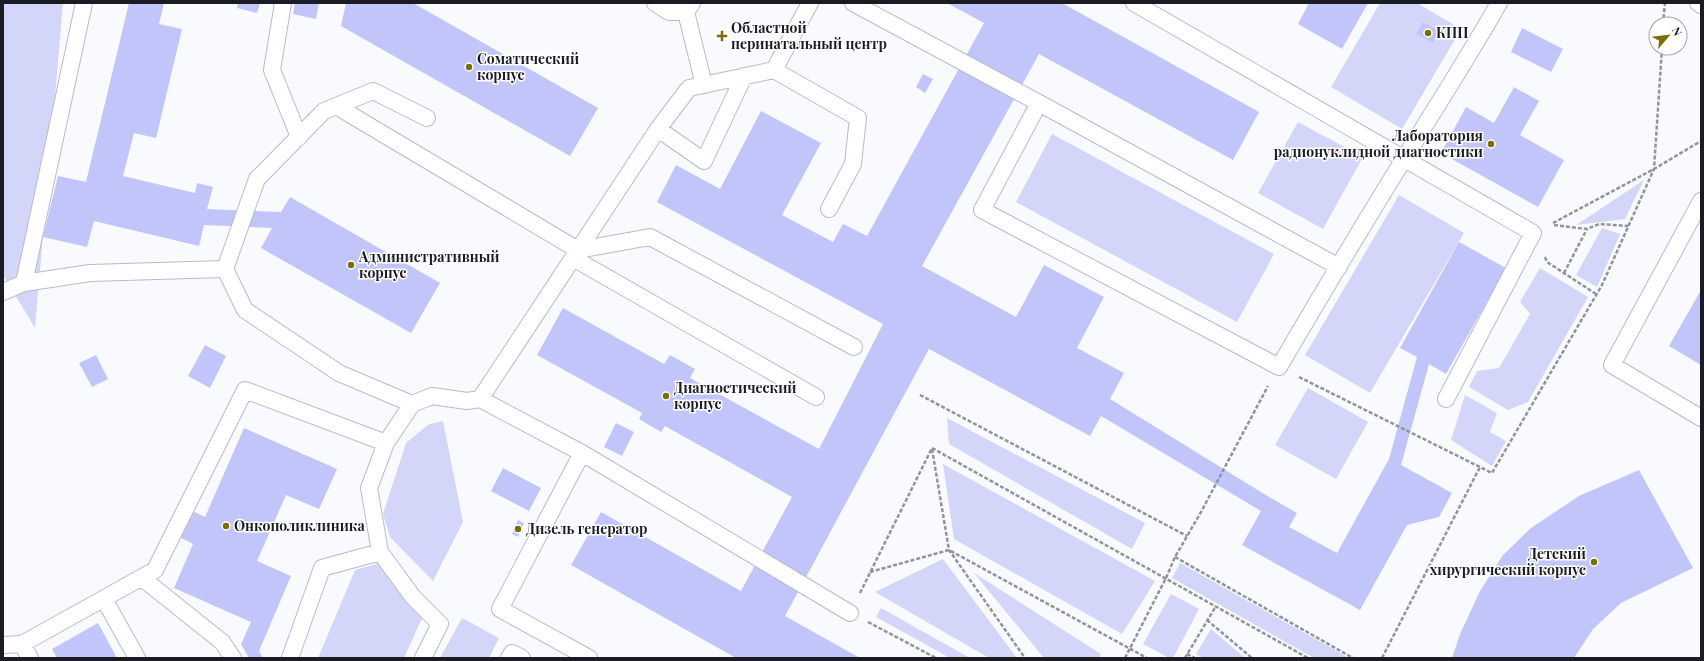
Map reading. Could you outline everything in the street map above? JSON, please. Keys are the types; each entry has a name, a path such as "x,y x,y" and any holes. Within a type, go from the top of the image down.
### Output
{"lane":[{"path":"24,283 84,3"},
{"path":"283,3 272,70 299,137"},
{"path":"655,3 669,12 689,8 704,85"},
{"path":"774,70 810,3"},
{"path":"853,3 1339,267"},
{"path":"1134,3 1533,233 1446,399"},
{"path":"1039,103 982,210 1279,367 1404,159 1483,32 1494,5"},
{"path":"480,399 658,129 689,88 774,70 858,118 853,164 829,209"},
{"path":"658,129 704,161 744,76"},
{"path":"412,404 340,373 245,310 225,269 257,179 324,111 373,91 427,118"},
{"path":"336,106 576,254 816,397"},
{"path":"1701,201 1612,365 1701,418"},
{"path":"576,254 650,238 854,347"},
{"path":"3,292 24,283 90,273 225,269"},
{"path":"3,645 26,651 104,599 155,570 244,390 386,443"},
{"path":"423,658 440,624 413,597 380,552 369,488 386,443 412,404 432,396 468,401 480,399 582,453 850,613"},
{"path":"582,453 500,609 589,658"},
{"path":"290,658 322,568 380,552"},
{"path":"142,578 222,642 233,658"},
{"path":"104,599 137,658"},
{"path":"509,658 512,653 522,658"}],"path":[{"path":"1664,16 1665,3"},
{"path":"1125,658 1166,578 1175,557 1279,367 1492,473 1596,294 1654,169 1661,56"},
{"path":"1628,226 1599,224 1587,229 1549,225 1654,169 1701,141"},
{"path":"1564,273 1587,229"},
{"path":"1533,233 1547,262 1596,294"},
{"path":"920,395 1187,536"},
{"path":"932,448 949,550 1025,658"},
{"path":"932,448 850,613 936,658"},
{"path":"932,448 1308,658"},
{"path":"1382,658 1480,467"},
{"path":"870,572 949,550 1147,658"},
{"path":"1175,557 1353,658"},
{"path":"1185,658 1216,606"},
{"path":"1207,620 1252,658"},
{"path":"1187,654 1195,658"}],"shaded area":[{"path":"3,3 63,3 35,328 3,275"},
{"path":"1380,3 1417,3 1461,29 1402,129 1331,87"},
{"path":"1298,122 1363,157 1323,229 1258,193"},
{"path":"1052,134 1274,254 1237,322 1016,202"},
{"path":"1644,180 1625,219 1576,225"},
{"path":"1399,195 1464,233 1370,393 1305,355"},
{"path":"1602,228 1620,234 1597,287 1576,275"},
{"path":"1540,268 1588,297 1528,402 1508,410 1469,387 1477,371 1499,368 1530,314 1520,302"},
{"path":"1308,388 1368,422 1336,479 1275,445"},
{"path":"1465,395 1497,413 1490,432 1506,441 1492,466 1451,440"},
{"path":"947,418 1145,523 1132,549 949,444"},
{"path":"443,421 463,522 433,581 390,537 383,514 406,443 429,424"},
{"path":"943,464 1155,581 1122,634 954,539"},
{"path":"943,559 1017,658 989,658 875,592"},
{"path":"380,563 423,616 404,658 318,658 355,570"},
{"path":"1180,563 1349,658 1314,658 1172,578"},
{"path":"974,573 1101,654 1099,658 1044,658"},
{"path":"1171,594 1199,609 1173,658 1169,658 1143,644"},
{"path":"881,608 970,658 950,658 876,617"},
{"path":"462,618 499,638 489,658 440,658"},
{"path":"1211,629 1245,658 1203,658 1196,654"}],"building":[{"path":"129,3 164,3 159,24 182,29 156,138 134,133 123,176 195,193 197,183 213,187 207,209 281,212 290,197 440,283 411,333 261,248 272,228 204,225 199,246 94,221 87,247 43,237 58,176 86,182"},
{"path":"238,3 260,3 257,13 237,8"},
{"path":"295,3 319,3 316,19 293,14"},
{"name":"Соматический корпус","path":"346,3 413,3 598,108 570,156 341,26"},
{"path":"947,3 1062,3 1259,112 1233,160 1039,54 922,266 1016,317 1044,265 1104,297 1077,348 1124,373 1110,399 1297,513 1289,527 1337,553 1389,459 1417,357 1400,348 1459,242 1506,268 1446,374 1429,364 1401,465 1452,493 1439,517 1407,525 1360,610 1242,545 1261,511 1101,416 1090,436 929,349 785,616 860,658 736,658 571,565 601,512 741,591 792,497 665,426 661,432 639,419 642,413 537,355 563,308 664,364 670,355 695,369 690,378 819,449 883,324 657,202 676,165 720,189 761,111 821,143 782,215 833,242 843,224 867,236 984,23"},
{"path":"1309,3 1368,3 1342,49 1298,24"},
{"name":"КПП","path":"1423,22 1440,31 1433,43 1416,34"},
{"path":"1522,28 1563,49 1551,72 1511,52"},
{"path":"923,74 933,79 925,93 916,87"},
{"name":"Лаборатория радионуклидной диагностики","path":"1514,87 1539,101 1520,135 1564,160 1538,207 1441,153 1466,107 1494,123"},
{"path":"1701,290 1701,365 1669,346"},
{"path":"205,345 226,356 210,388 188,376"},
{"path":"96,355 108,379 92,387 79,363"},
{"path":"616,423 634,432 622,456 604,447"},
{"name":"Онкополиклиника","path":"244,428 337,469 319,509 286,495 257,561 291,576 259,651 263,658 249,658 241,644 251,622 174,588 193,544 177,536 188,509 205,517"},
{"path":"503,468 541,488 529,511 491,491"},
{"name":"Детский хирургический корпус","path":"1639,470 1693,568 1621,603 1593,629 1574,658 1452,658 1460,634 1480,591 1503,555 1531,528 1579,496"},
{"name":"Дизель генератор","path":"518,520 524,523 518,537 512,534"},
{"path":"98,623 117,658 57,658 52,649"}],"place":[{"name":"КПП","path":"1428,33"},
{"name":"Областной перинатальный центр","path":"722,36"},
{"name":"Соматический корпус","path":"469,67"},
{"name":"Лаборатория радионуклидной диагностики","path":"1491,144"},
{"name":"Административный корпус","path":"351,265"},
{"name":"Диагностический корпус","path":"666,396"},
{"name":"Онкополиклиника","path":"226,526"},
{"name":"Дизель генератор","path":"518,529"},
{"name":"Детский хирургический корпус","path":"1594,562"}]}
